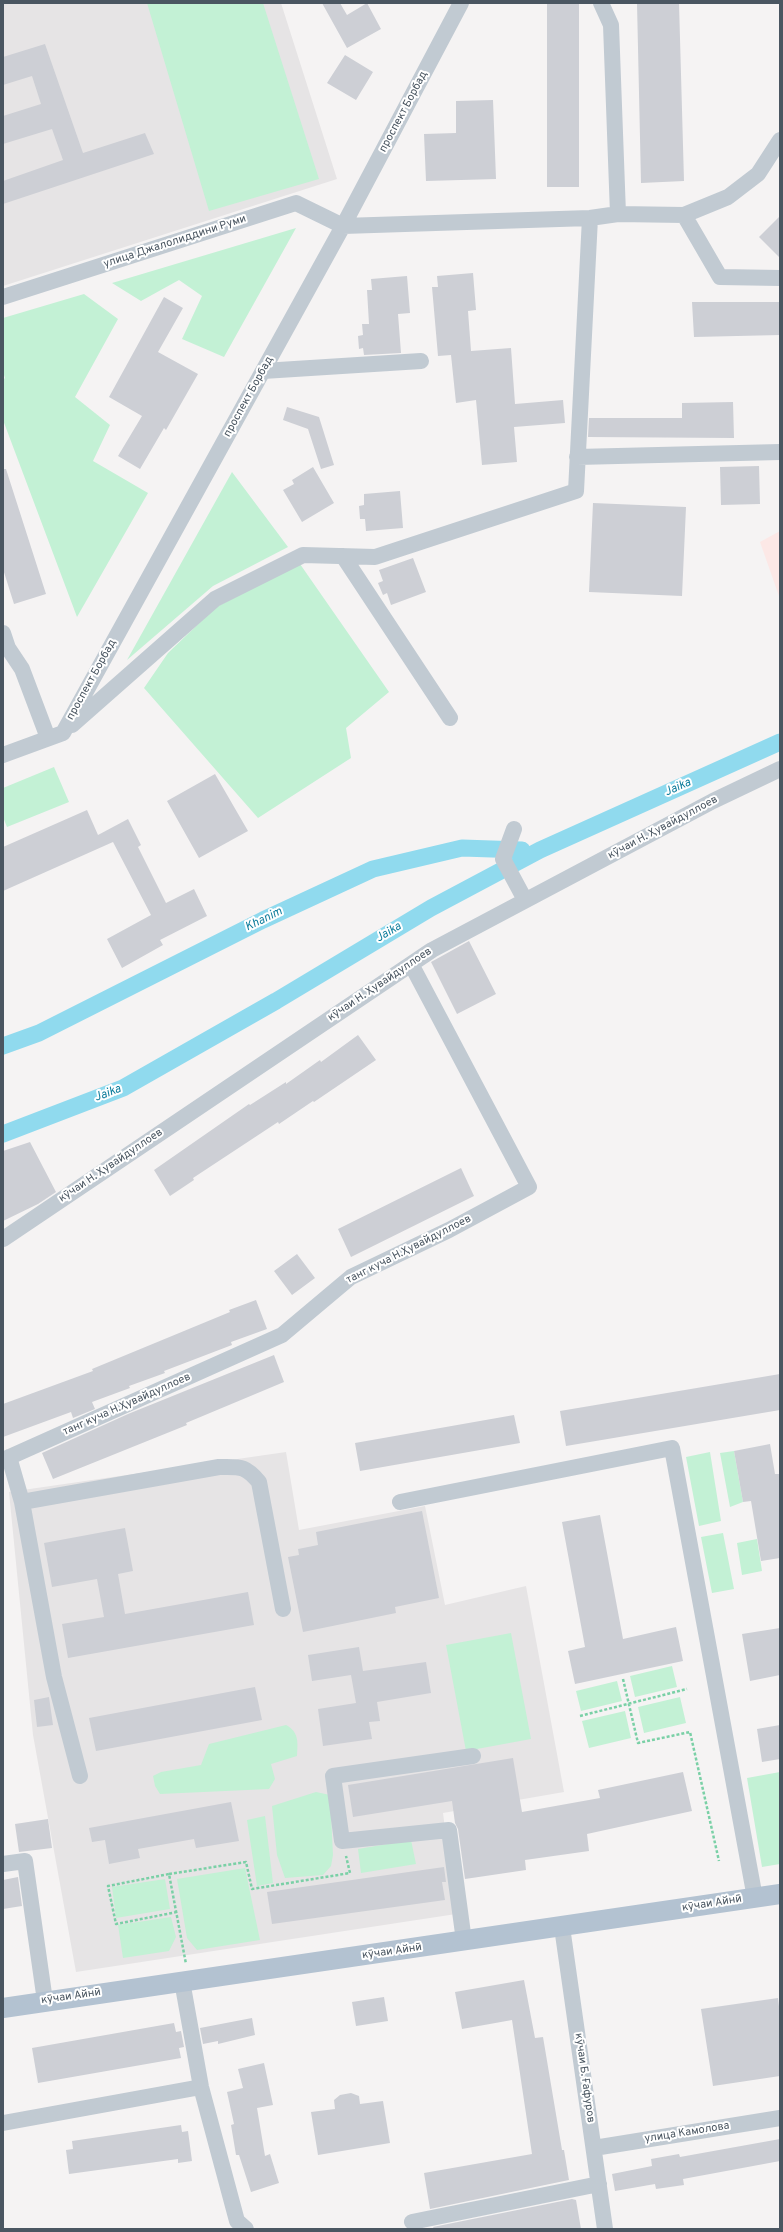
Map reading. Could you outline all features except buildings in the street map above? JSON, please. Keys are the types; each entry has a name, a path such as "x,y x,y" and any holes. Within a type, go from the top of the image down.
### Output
{"main road":[{"name":"кӯчаи Айнӣ","path":"3,2008 184,1973 464,1941 780,1894"}],"street":[{"name":"проспект Борбад","path":"55,736 263,371 343,226 461,3"},
{"path":"601,3 611,25 618,214"},
{"path":"343,226 590,218 618,214 684,215 728,197 758,174 780,140"},
{"name":"улица Джалолиддини Руми","path":"3,297 296,203 343,226"},
{"path":"684,215 720,277 780,278"},
{"path":"3,755 55,736 215,599 303,555 375,557 576,491 590,218"},
{"path":"263,371 421,361"},
{"path":"577,457 780,452"},
{"path":"343,556 450,718"},
{"path":"3,633 8,648 22,669 55,736"},
{"name":"кӯчаи Н. Ҳувайдуллоев","path":"3,1239 432,950 713,801 780,769"},
{"path":"514,829 502,859 526,900"},
{"name":"танг куча Н.Ҳувайдуллоев","path":"6,1459 282,1335 351,1278 449,1230 529,1187 410,964"},
{"path":"400,1502 672,1448 756,1898"},
{"path":"6,1459 22,1502 54,1677 80,1776"},
{"path":"22,1502 219,1467 242,1467 251,1472 259,1482 283,1609"},
{"path":"464,1941 449,1830 342,1841 333,1776 473,1756"},
{"path":"3,1864 25,1861 44,2001"},
{"name":"кӯчаи Б. Ғафуров","path":"562,1927 605,2229"},
{"path":"184,1973 201,2087 237,2221 246,2229"},
{"path":"3,2123 201,2087"},
{"name":"улица Камолова","path":"594,2148 780,2118"},
{"path":"412,2222 599,2184"}],"path":[{"path":"623,1679 638,1743 690,1732 719,1861"},
{"path":"580,1716 687,1689"},
{"path":"177,1912 116,1924 108,1886 169,1874 246,1862 252,1889 350,1873 342,1841"},
{"path":"169,1874 177,1912 184,1973"}],"shaded area":[{"path":"3,3 281,3 337,179 3,286"},
{"path":"780,531 780,599 760,542"},
{"path":"286,1452 299,1530 425,1506 445,1605 526,1586 564,1792 443,1813 456,1914 76,1972 33,1735 9,1492"}],"green space":[{"path":"147,3 263,3 319,179 209,211"},
{"path":"296,228 224,357 182,339 202,296 179,280 141,301 112,283"},
{"path":"84,294 118,319 75,397 110,425 93,461 148,493 77,617 3,420 3,380 5,378 3,372 3,318"},
{"path":"232,472 288,547 213,586 127,660"},
{"path":"300,564 389,692 346,728 351,758 258,818 144,688 168,653 216,607"},
{"path":"54,767 69,802 7,827 3,817 3,788"},
{"path":"734,1451 743,1502 730,1507 720,1453"},
{"path":"710,1452 721,1521 699,1526 686,1457"},
{"path":"723,1533 734,1589 712,1593 701,1537"},
{"path":"757,1539 762,1571 742,1575 737,1543"},
{"path":"511,1633 531,1739 466,1751 446,1645"},
{"path":"672,1666 677,1687 635,1697 630,1676"},
{"path":"617,1681 622,1701 581,1711 576,1691"},
{"path":"680,1697 686,1723 644,1733 638,1707"},
{"path":"625,1711 631,1738 589,1748 582,1721"},
{"path":"286,1725 293,1731 297,1738 297,1756 271,1764 275,1779 269,1789 160,1794 155,1786 153,1776 161,1772 201,1765 209,1744"},
{"path":"780,1772 780,1864 762,1867 747,1778"},
{"path":"316,1792 330,1795 333,1855 331,1866 323,1875 285,1878 277,1855 272,1806"},
{"path":"265,1816 273,1883 257,1886 247,1820"},
{"path":"411,1840 416,1864 361,1873 358,1849"},
{"path":"245,1868 260,1940 197,1950 187,1938 177,1879"},
{"path":"165,1879 170,1909 116,1918 112,1887"},
{"path":"171,1917 176,1937 169,1951 123,1958 118,1925"}],"waterway":[{"name":"Jaika","path":"3,1134 123,1088 276,1001 431,908 540,850 780,742"},
{"name":"Khanim","path":"3,1046 39,1033 263,920 373,869 462,848 522,850"}]}
